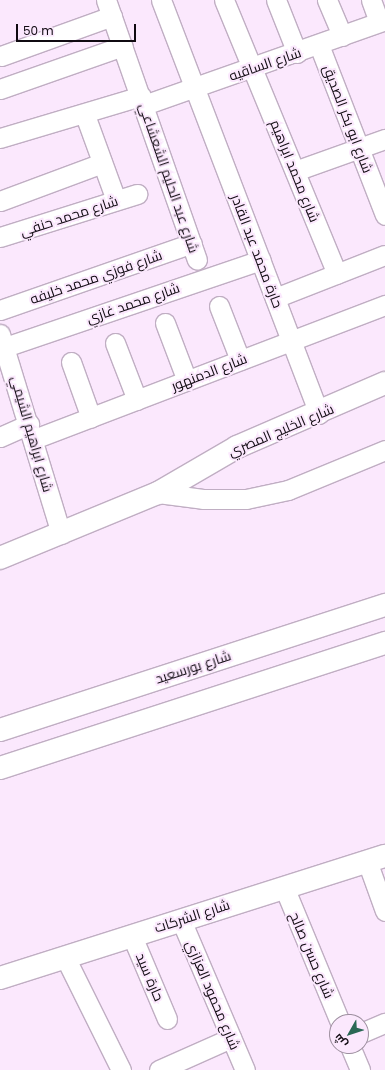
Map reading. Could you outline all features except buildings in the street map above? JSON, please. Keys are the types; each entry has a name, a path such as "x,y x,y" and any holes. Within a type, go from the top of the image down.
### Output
{"main road":[{"name":"شارع الخليج المصري","path":"0,558 158,493 237,447 318,414 385,383"},
{"name":"شارع بورسعيد","path":"0,730 385,605"},
{"path":"0,768 385,643"},
{"name":"شارع الشركات","path":"0,978 376,858"}],"street":[{"name":"حارة محمد عبد القادر","path":"161,0 261,260 318,414"},
{"name":"شارع محمد ابراهيم","path":"224,0 254,69 337,274"},
{"path":"276,0 297,53"},
{"path":"327,0 342,36"},
{"path":"371,0 383,22"},
{"path":"109,8 0,55 6,87 123,46"},
{"name":"شارع عبد الحليم الشعشاعي","path":"109,8 195,252"},
{"name":"شارع الساقيه","path":"0,138 142,100 194,88 254,69 383,22"},
{"name":"شارع ابو بكر الصديق","path":"319,45 385,215"},
{"path":"85,115 116,200"},
{"path":"295,171 385,139"},
{"path":"0,201 102,163"},
{"name":"شارع محمد حنفي","path":"0,237 137,194"},
{"name":"شارع فوزي محمد خليفه","path":"0,310 195,252"},
{"path":"274,298 385,254"},
{"name":"شارع محمد غازي","path":"4,351 261,260"},
{"name":"شارع الدمنهور","path":"0,437 91,418 385,305"},
{"path":"219,306 240,360"},
{"path":"165,322 187,381"},
{"path":"115,343 137,400"},
{"name":"شارع ابراهيم الشيمي","path":"4,351 31,431 61,534"},
{"path":"71,362 91,418"},
{"path":"158,493 203,499 246,499 288,490 385,450"},
{"path":"376,858 385,911"},
{"name":"شارع حسن صالح","path":"284,887 337,1014"},
{"name":"شارع محمود العزازي","path":"181,920 244,1070"},
{"name":"حارة سيد","path":"132,936 167,1019"},
{"path":"66,957 121,1070"},
{"path":"369,1029 385,1022"},
{"path":"160,1070 231,1038"},
{"path":"353,1054 360,1070"}]}
